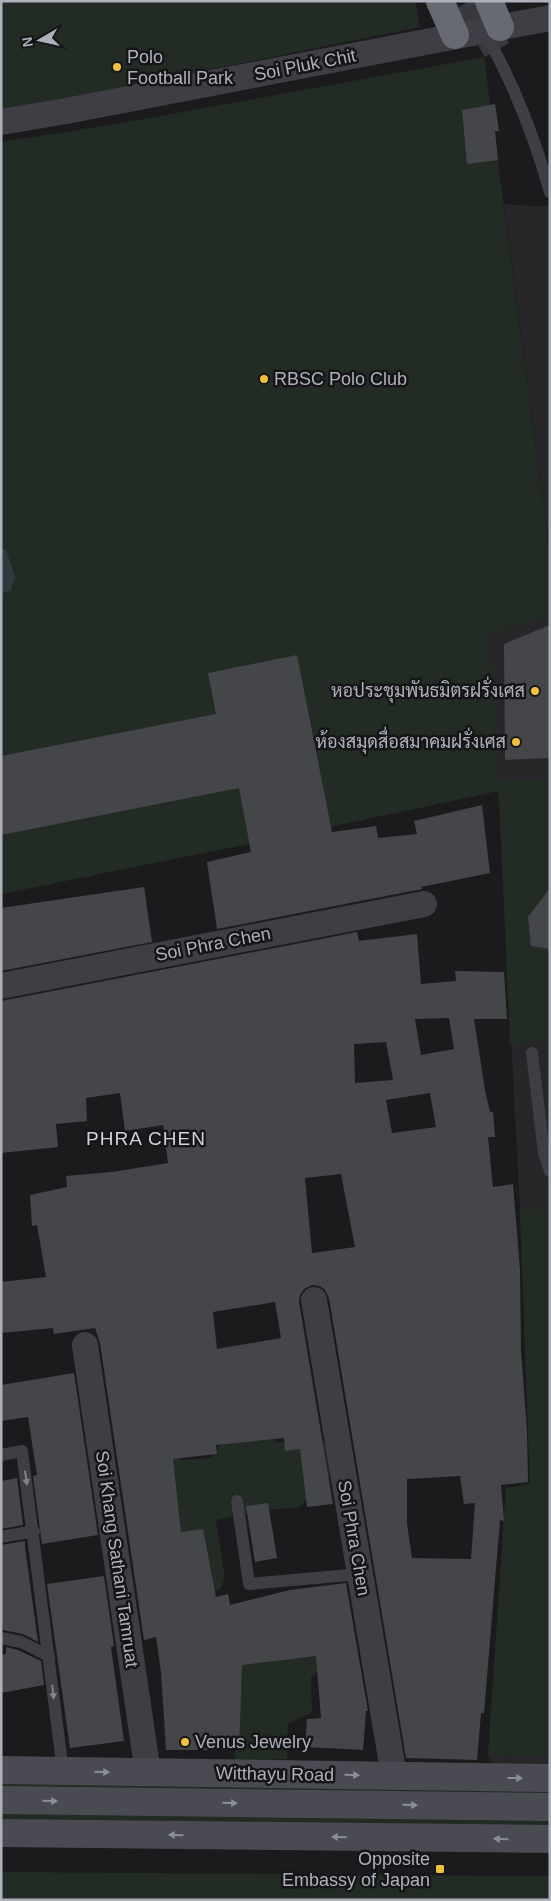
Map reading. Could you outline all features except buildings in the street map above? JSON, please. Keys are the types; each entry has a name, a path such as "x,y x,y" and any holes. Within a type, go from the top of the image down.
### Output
{"highway":[{"path":"440,1 455,35"},
{"path":"489,1 492,28"}],"main road":[{"name":"Witthayu Road","path":"1,1770 550,1778"},
{"name":"Witthayu Road","path":"1,1800 550,1807"},
{"path":"1,1833 550,1840"}],"street":[{"name":"Soi Pluk Chit","path":"1,122 550,18"},
{"name":"Soi Phra Chen","path":"1,986 424,904"},
{"name":"Soi Phra Chen","path":"314,1300 394,1776"},
{"name":"Soi Khang Sathani Tamruat","path":"85,1345 148,1773"}],"lane":[{"path":"492,28 505,70 524,115 550,192"},
{"path":"532,1053 544,1153 550,1172"},
{"path":"1,1455 22,1451 64,1771"},
{"path":"237,1501 249,1584 360,1574"},
{"path":"1,1537 34,1531"},
{"path":"1,1638 21,1642 49,1656"}],"shaded area":[{"name":"Polo Football Park","path":"1,1 415,1 420,27 1,112"},
{"name":"RBSC Polo Club","path":"484,57 550,554 550,614 490,635 499,780 550,779 550,1069 545,1041 510,1044 499,791 1,894 1,142 116,124"},
{"path":"504,204 550,207 550,554"},
{"path":"1,548 6,550 15,576 11,590 1,594"},
{"path":"550,613 550,1766 494,1766 488,1755 506,1488 530,1484 520,1210 490,635"},
{"path":"550,1209 550,1757 488,1755 506,1488 530,1484 520,1210"},
{"path":"269,1431 277,1443 312,1439 334,1445 336,1466 322,1487 297,1508 264,1510 216,1520 225,1577 221,1588 211,1594 141,1517 176,1436 180,1460 212,1458 223,1440"},
{"path":"329,1627 327,1662 311,1678 312,1712 288,1724 287,1759 235,1761 235,1673 243,1646"},
{"path":"1,1778 550,1784 550,1796 1,1792"},
{"path":"1,1805 11,1805 39,1815 111,1813 550,1815 550,1826 100,1820 1,1821"},
{"path":"1,1872 550,1876 550,1900 1,1900"}],"tunnel":[{"path":"469,1 497,50"}],"place":[{"name":"Polo Football Park","path":"117,67"},
{"name":"RBSC Polo Club","path":"264,379"},
{"name":"หอประชุมพันธมิตรฝรั่งเศส","path":"535,691"},
{"name":"ห้องสมุดสื่อสมาคมฝรั่งเศส","path":"516,742"},
{"name":"Venus Jewelry","path":"185,1742"},
{"name":"Opposite Embassy of Japan","path":"440,1869"}],"district":[{"name":"PHRA CHEN","path":"146,1138"}]}
